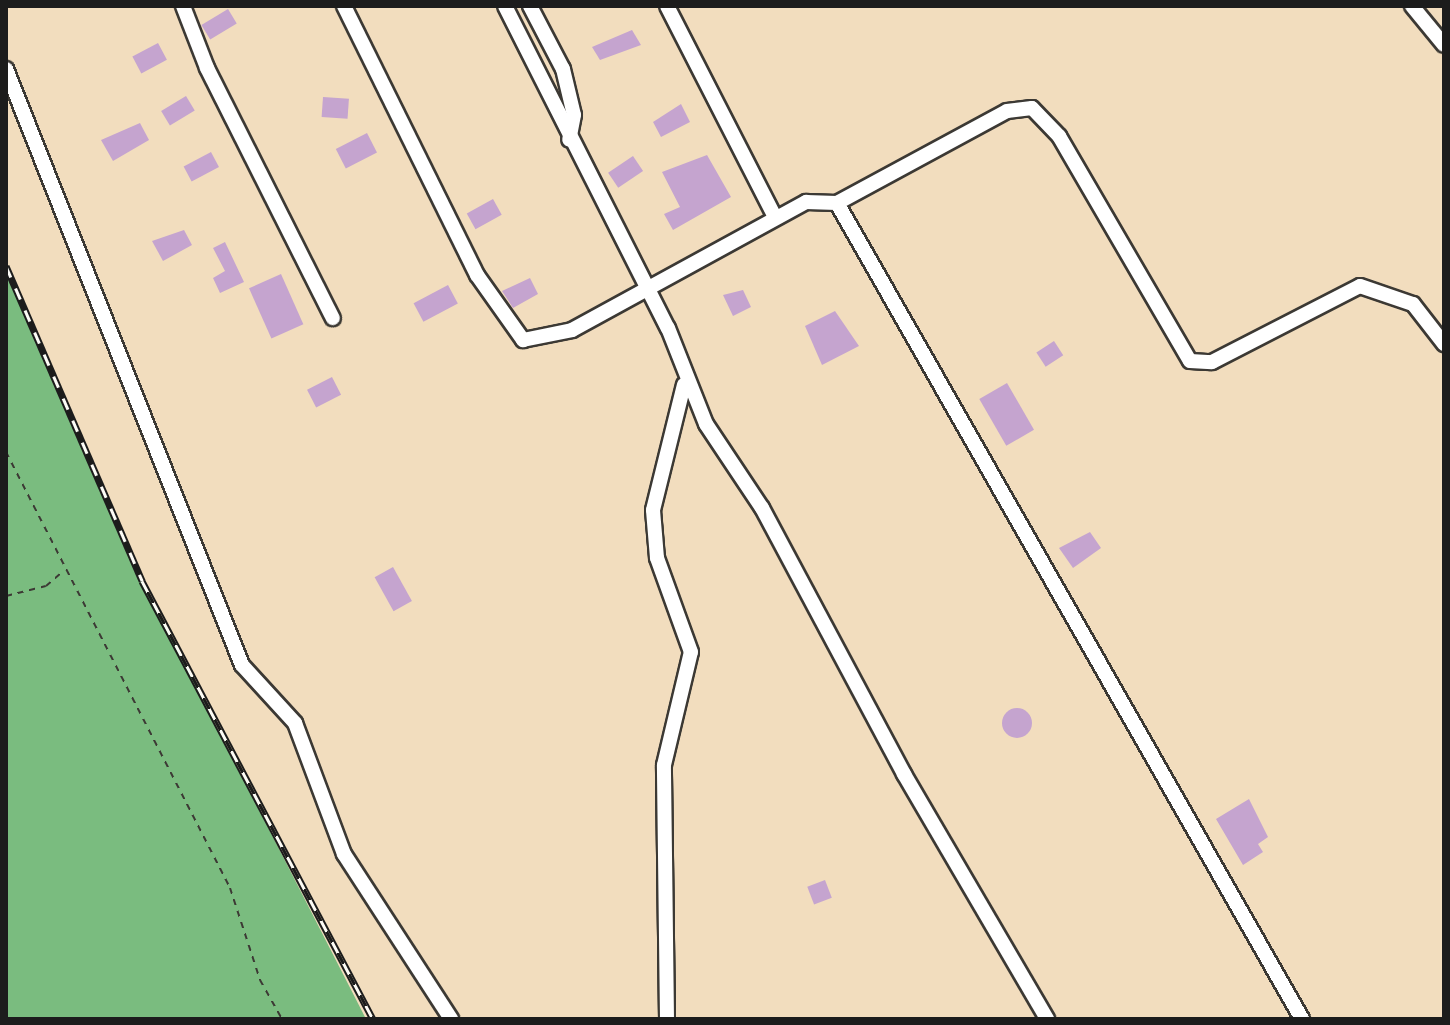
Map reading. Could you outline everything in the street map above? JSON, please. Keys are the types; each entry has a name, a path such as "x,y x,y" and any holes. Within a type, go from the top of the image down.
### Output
{"street":[{"path":"183,6 207,68 333,318"},
{"path":"344,6 477,275 523,340 572,330 806,202 837,203 1007,111 1032,108 1059,136 1190,361 1212,362 1360,286 1413,304 1444,344"},
{"path":"505,6 569,142 647,287 684,384 762,508 904,774 1047,1019"},
{"path":"530,6 563,69 574,115 569,142"},
{"path":"667,6 775,217"},
{"path":"1412,6 1444,45"},
{"path":"6,69 242,665 295,723 344,854 451,1019"},
{"path":"837,203 1302,1019"},
{"path":"667,1019 664,765 691,652 657,558 653,510 684,384"}],"path":[{"path":"6,452 230,888 260,980 282,1019"},
{"path":"6,596 46,586 64,570"}],"green space":[{"path":"6,266 142,581 366,1019 6,1019"}],"building":[{"path":"228,9 237,24 210,40 201,25"},
{"path":"632,30 641,45 600,60 592,47"},
{"path":"158,43 167,60 141,73 132,57"},
{"path":"186,96 195,111 170,126 161,111"},
{"path":"323,97 349,99 348,119 322,117"},
{"path":"681,104 690,122 661,137 653,122"},
{"path":"140,123 149,140 113,161 101,140"},
{"path":"367,133 377,153 346,168 336,149"},
{"path":"211,152 219,167 192,182 184,167"},
{"path":"707,155 731,197 673,230 664,214 680,207 662,172"},
{"path":"633,156 643,171 618,188 608,173"},
{"path":"493,199 502,215 475,229 467,214"},
{"path":"184,230 192,245 163,261 152,241"},
{"path":"225,242 244,282 220,293 213,278 225,271 213,248"},
{"path":"281,274 303,324 271,338 249,288"},
{"path":"530,278 538,294 513,308 502,291"},
{"path":"448,285 458,304 423,322 414,303"},
{"path":"743,290 751,307 733,316 723,295"},
{"path":"835,311 859,346 822,365 805,326"},
{"path":"1054,341 1063,355 1046,367 1036,352"},
{"path":"332,377 341,395 316,408 307,390"},
{"path":"1007,383 1034,430 1006,446 979,399"},
{"path":"1090,532 1101,548 1073,568 1059,548"},
{"path":"393,567 412,601 394,611 375,577"},
{"path":"1017,708 1028,712 1032,723 1028,734 1017,738 1006,734 1002,723 1006,712"},
{"path":"1249,799 1268,837 1258,844 1263,852 1243,865 1216,819"},
{"path":"825,880 832,898 814,905 807,887"}],"railway":[{"path":"6,266 142,581 373,1019"}]}
